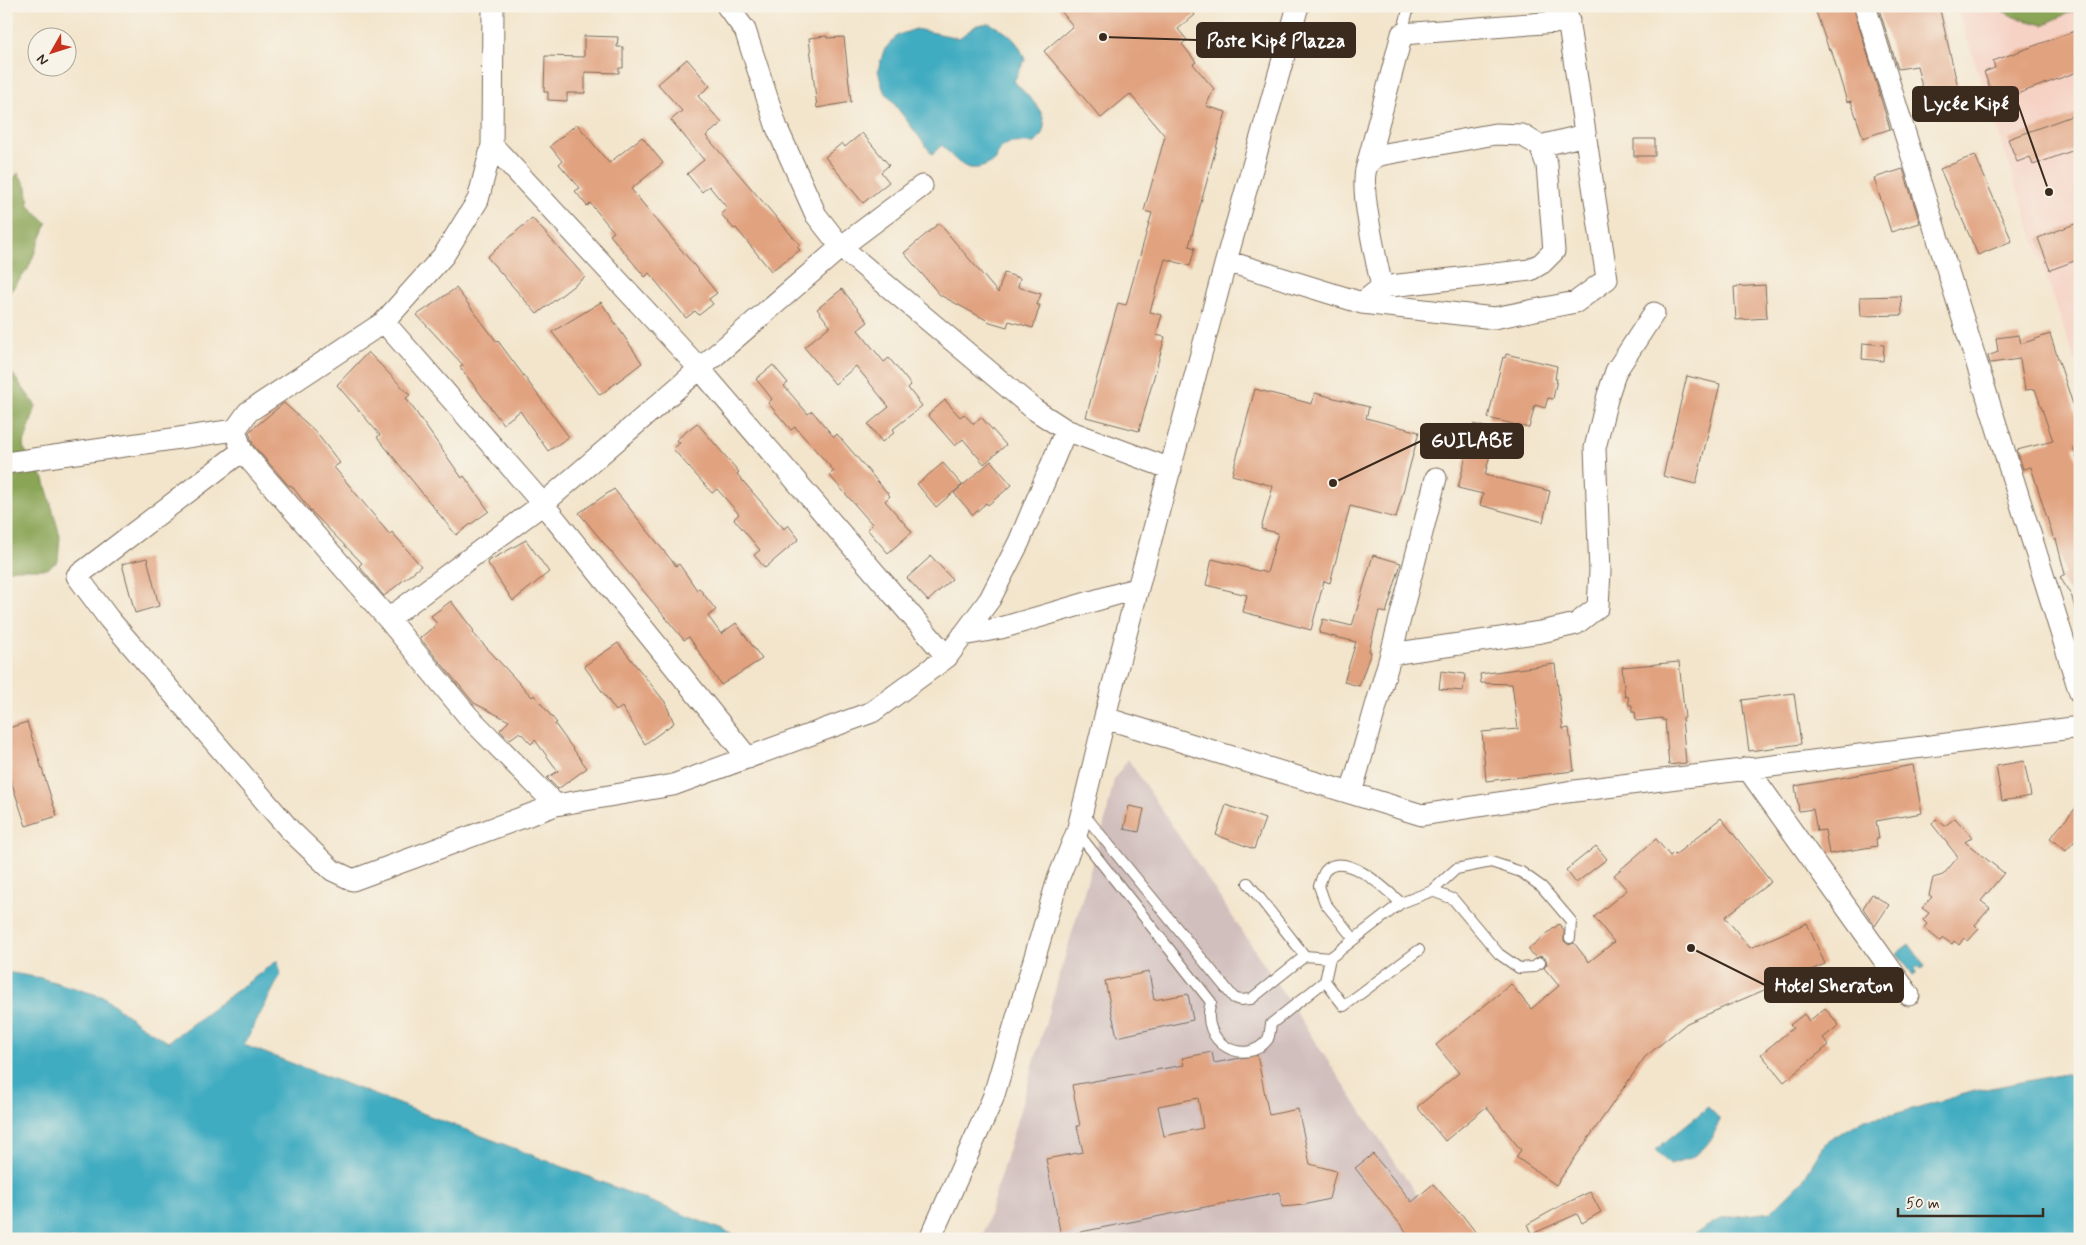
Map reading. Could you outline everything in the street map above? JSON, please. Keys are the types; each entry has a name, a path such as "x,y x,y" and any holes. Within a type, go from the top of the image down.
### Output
{"street":[{"path":"6,463 235,430 248,412 384,322 444,255 478,200 492,145 493,6"},
{"path":"727,6 745,30 776,128 816,215 841,247 1035,410 1066,430 1170,468"},
{"path":"930,1239 993,1098 1058,880 1080,822 1170,468 1226,260 1298,6"},
{"path":"1865,6 2080,693"},
{"path":"1226,260 1362,303 1494,318 1576,302 1607,280 1567,14 1402,34 1365,172 1365,192 1382,286"},
{"path":"1362,303 1382,286 1530,270 1542,263 1554,251 1547,165 1540,146 1522,135 1496,134 1380,155 1368,162"},
{"path":"1540,146 1585,135"},
{"path":"492,145 699,368 947,657"},
{"path":"388,619 543,504 841,247 922,186"},
{"path":"1391,654 1541,632 1576,624 1598,606 1600,571 1595,448 1616,371 1654,312"},
{"path":"384,322 543,504 748,758"},
{"path":"235,430 242,451 388,619 468,716 556,805"},
{"path":"242,451 77,576 109,619 290,830 332,870 353,880 556,805 673,785 872,712 947,657 990,599 1020,542 1066,430"},
{"path":"1351,793 1391,654 1436,478"},
{"path":"963,635 1002,628 1138,588"},
{"path":"1105,718 1422,815 1567,792 2080,727"},
{"path":"1748,768 1909,994"}],"lane":[{"path":"1402,34 1409,6"},
{"path":"1080,822 1234,998 1251,999 1305,956 1330,958"},
{"path":"1080,822 1211,1002 1208,1011 1210,1029 1221,1044 1238,1051 1255,1048 1269,1038 1271,1024 1325,981 1330,958 1401,903 1432,891 1456,869 1491,862 1521,872 1542,887 1571,921 1570,938"},
{"path":"1354,940 1325,903 1319,886 1325,871 1334,865 1347,866 1370,876 1401,903"},
{"path":"1248,883 1305,956"},
{"path":"1432,891 1453,899 1499,954 1519,968 1532,967 1540,963"},
{"path":"1325,981 1344,1006 1419,950"}],"shaded area":[{"path":"1956,6 2080,6 2080,377"},
{"path":"1128,759 1446,1239 982,1239 1106,817 1114,779"}],"green space":[{"path":"1994,6 2080,6 2080,17 2073,11 2043,25 2014,17"},
{"path":"18,173 27,187 29,206 47,223 28,269 6,297 6,188"},
{"path":"6,365 36,406 23,447 44,479 60,536 58,561 47,569 15,569 6,571"}],"water":[{"path":"989,23 1011,37 1019,47 1025,60 1014,81 1040,110 1044,126 1042,134 1035,143 1011,143 1002,148 996,160 979,168 972,168 966,167 954,159 942,145 932,154 883,89 878,70 884,50 898,35 916,29 959,38 977,25"},
{"path":"1909,944 1925,966 1921,969 1918,966 1915,969 1917,972 1913,975 1897,953"},
{"path":"278,960 280,976 244,1045 579,1173 745,1239 6,1239 6,972 41,978 104,997 140,1025 168,1042"},
{"path":"2080,1071 2080,1239 1687,1239 1721,1218 1771,1212 1802,1181 1826,1142 1865,1119 1891,1115 1975,1091"},
{"path":"1708,1107 1720,1119 1712,1137 1702,1150 1696,1154 1670,1165 1655,1150"}],"building":[{"path":"1057,6 1188,6 1195,15 1178,29 1187,40 1182,44 1196,62 1193,64 1214,89 1206,106 1226,112 1189,246 1195,248 1190,266 1165,259 1150,312 1162,315 1156,335 1165,337 1139,431 1086,417 1118,303 1126,305 1152,213 1144,211 1165,136 1130,94 1101,118 1044,51 1073,26"},
{"path":"1814,6 1853,6 1890,129 1863,138 1851,101 1847,102 1831,49 1829,50"},
{"path":"1878,6 1939,6 1961,100 1927,108 1917,66 1898,69"},
{"path":"2080,29 2080,71 1995,102 1984,72 1995,68 1993,61"},
{"path":"584,36 618,37 617,47 623,47 623,68 619,68 619,73 585,72 585,93 567,93 567,101 548,100 548,92 544,92 545,56 584,57"},
{"path":"827,36 827,38 844,37 851,102 817,108 809,38"},
{"path":"687,59 710,86 698,96 722,123 706,136 800,245 797,247 800,250 771,271 736,228 734,229 721,214 727,208 709,186 702,192 687,174 704,160 671,120 682,111 658,84"},
{"path":"2080,113 2080,148 2033,165 2030,157 2017,162 2008,139"},
{"path":"577,124 609,163 642,137 663,163 631,189 717,293 709,299 713,304 699,315 695,311 686,318 649,273 645,277 610,235 614,232 590,203 587,206 575,191 580,188 559,164 562,161 550,146"},
{"path":"862,133 889,165 881,172 889,182 863,203 825,157 842,143 845,147"},
{"path":"1634,139 1655,139 1655,156 1634,156"},
{"path":"1975,155 2012,241 1978,255 1940,169"},
{"path":"1903,169 1920,223 1891,232 1874,178"},
{"path":"532,218 585,277 537,314 487,257"},
{"path":"2080,222 2080,259 2050,270 2038,238"},
{"path":"939,223 998,293 1004,273 1020,278 1018,287 1041,294 1037,305 1040,305 1033,328 1009,321 1007,327 990,322 940,295 904,253"},
{"path":"1765,285 1767,318 1736,320 1734,287"},
{"path":"456,288 569,437 548,451 520,411 503,424 460,367 463,365 417,315"},
{"path":"842,289 868,322 858,330 884,362 889,358 911,385 908,388 922,406 893,429 895,432 882,442 868,424 889,407 856,366 835,384 804,347 830,326 817,309"},
{"path":"1901,296 1902,315 1861,316 1860,297"},
{"path":"601,302 642,363 600,395 552,332"},
{"path":"2050,334 2080,426 2080,445 2073,447 2080,468 2080,612 2078,608 2075,609 2072,597 2060,577 2065,574 2056,539 2054,540 2031,467 2023,469 2017,450 2053,441 2035,389 2025,390 2020,359 1990,363 1988,356 1998,352 1996,338 2019,335 2021,344"},
{"path":"1863,343 1884,345 1883,361 1862,359"},
{"path":"368,352 410,395 406,398 462,478 464,476 489,511 456,535 377,437 380,435 337,385"},
{"path":"1506,354 1557,366 1555,379 1557,379 1553,399 1548,398 1545,408 1535,405 1529,428 1488,418 1503,357 1505,358"},
{"path":"773,365 788,383 784,386 808,414 812,411 834,437 837,434 890,496 885,501 912,532 888,553 867,529 872,524 829,475 834,471 795,427 791,430 768,403 772,399 756,379"},
{"path":"1687,376 1720,384 1696,484 1663,476"},
{"path":"1255,389 1312,404 1315,393 1369,407 1366,418 1419,432 1396,518 1350,506 1330,583 1324,581 1311,630 1243,612 1247,595 1206,585 1212,559 1267,573 1278,533 1261,529 1273,486 1232,475"},
{"path":"945,400 960,417 964,414 973,424 981,417 1006,445 984,464 963,439 955,446 928,415"},
{"path":"284,403 314,430 340,463 334,467 390,535 392,532 421,566 384,596 359,566 362,563 311,511 291,485 289,486 253,445 249,432"},
{"path":"697,423 784,529 788,525 799,539 765,568 754,555 760,550 734,519 739,514 717,489 712,493 673,449 680,443 676,440"},
{"path":"1474,424 1496,430 1485,475 1550,491 1543,522 1480,505 1483,494 1458,488"},
{"path":"991,461 1012,485 988,505 986,503 973,515 954,493"},
{"path":"943,463 962,485 936,507 917,484"},
{"path":"614,489 676,566 679,564 697,590 699,588 716,610 708,616 721,634 736,623 762,659 721,685 689,637 684,640 579,513"},
{"path":"526,540 549,572 513,601 487,562"},
{"path":"1373,555 1401,563 1386,613 1379,611 1369,651 1371,652 1359,686 1344,682 1356,642 1319,633 1323,619 1352,626"},
{"path":"931,556 952,579 928,601 907,578"},
{"path":"147,558 159,606 135,613 122,564"},
{"path":"451,601 474,631 473,633 532,697 534,695 557,723 555,724 587,768 558,789 547,778 558,771 535,740 531,744 520,732 510,739 504,735 500,730 509,721 474,703 420,638 437,624 431,616"},
{"path":"618,643 665,702 674,723 645,744 622,707 616,711 584,666"},
{"path":"1679,662 1685,718 1682,718 1686,763 1669,765 1665,720 1662,720 1662,718 1636,721 1635,712 1632,712 1632,705 1629,705 1628,696 1625,697 1622,667"},
{"path":"1555,664 1563,729 1569,728 1574,771 1486,781 1482,732 1518,729 1512,684 1481,683 1480,674"},
{"path":"1441,671 1465,674 1463,691 1439,689"},
{"path":"1794,693 1801,744 1749,751 1742,700"},
{"path":"27,722 57,816 26,826 6,766 6,729"},
{"path":"2024,761 2031,796 2002,801 1996,766"},
{"path":"1913,765 1922,813 1876,821 1879,839 1876,839 1877,846 1829,854 1825,830 1817,831 1813,809 1799,811 1795,786"},
{"path":"2080,803 2080,835 2066,851 2050,838"},
{"path":"1226,805 1265,819 1254,849 1216,835"},
{"path":"1129,806 1144,809 1139,832 1124,829"},
{"path":"1721,818 1771,882 1725,917 1750,948 1807,923 1825,964 1687,1023 1645,1057 1556,1185 1516,1157 1521,1150 1486,1107 1445,1141 1417,1107 1459,1073 1436,1045 1511,984 1531,1009 1559,986 1544,968 1547,964 1546,959 1541,956 1536,958 1528,949 1559,924 1564,930 1564,941 1569,945 1574,943 1589,962 1614,942 1594,917 1627,890 1614,875 1656,839 1670,856 1673,853 1675,855"},
{"path":"1955,818 1972,837 1965,842 2004,873 1981,901 1990,908 1975,925 1979,929 1968,941 1964,938 1959,945 1954,941 1952,944 1943,938 1940,941 1924,928 1927,924 1923,920 1929,913 1922,908 1932,897 1929,895 1933,878 1943,875 1958,857 1932,824 1936,819 1945,826"},
{"path":"1596,846 1607,859 1576,883 1566,870"},
{"path":"1872,894 1889,905 1875,926 1863,908"},
{"path":"1149,972 1154,1000 1188,994 1193,1020 1117,1037 1105,981"},
{"path":"1825,1008 1839,1025 1823,1038 1829,1045 1784,1082 1761,1054 1793,1028 1790,1025 1804,1014 1809,1021"},
{"path":"1212,1052 1214,1063 1257,1055 1269,1115 1298,1109 1310,1164 1336,1171 1329,1199 1304,1205 1282,1207 1280,1192 1061,1236 1046,1159 1083,1152 1077,1126 1080,1126 1072,1085 1184,1065 1182,1058","holes":["1198,1098 1203,1128 1164,1136 1158,1106"]},
{"path":"1373,1154 1412,1202 1433,1184 1460,1212 1481,1239 1412,1239 1355,1168"},
{"path":"1590,1192 1601,1212 1582,1223 1577,1214 1532,1234 1528,1224"}],"place":[{"name":"Poste Kipé Plazza","path":"1103,37"},
{"name":"Lycée Kipé","path":"2049,192"},
{"name":"GUILABE","path":"1333,483"},
{"name":"Hotel Sheraton","path":"1691,948"}]}
